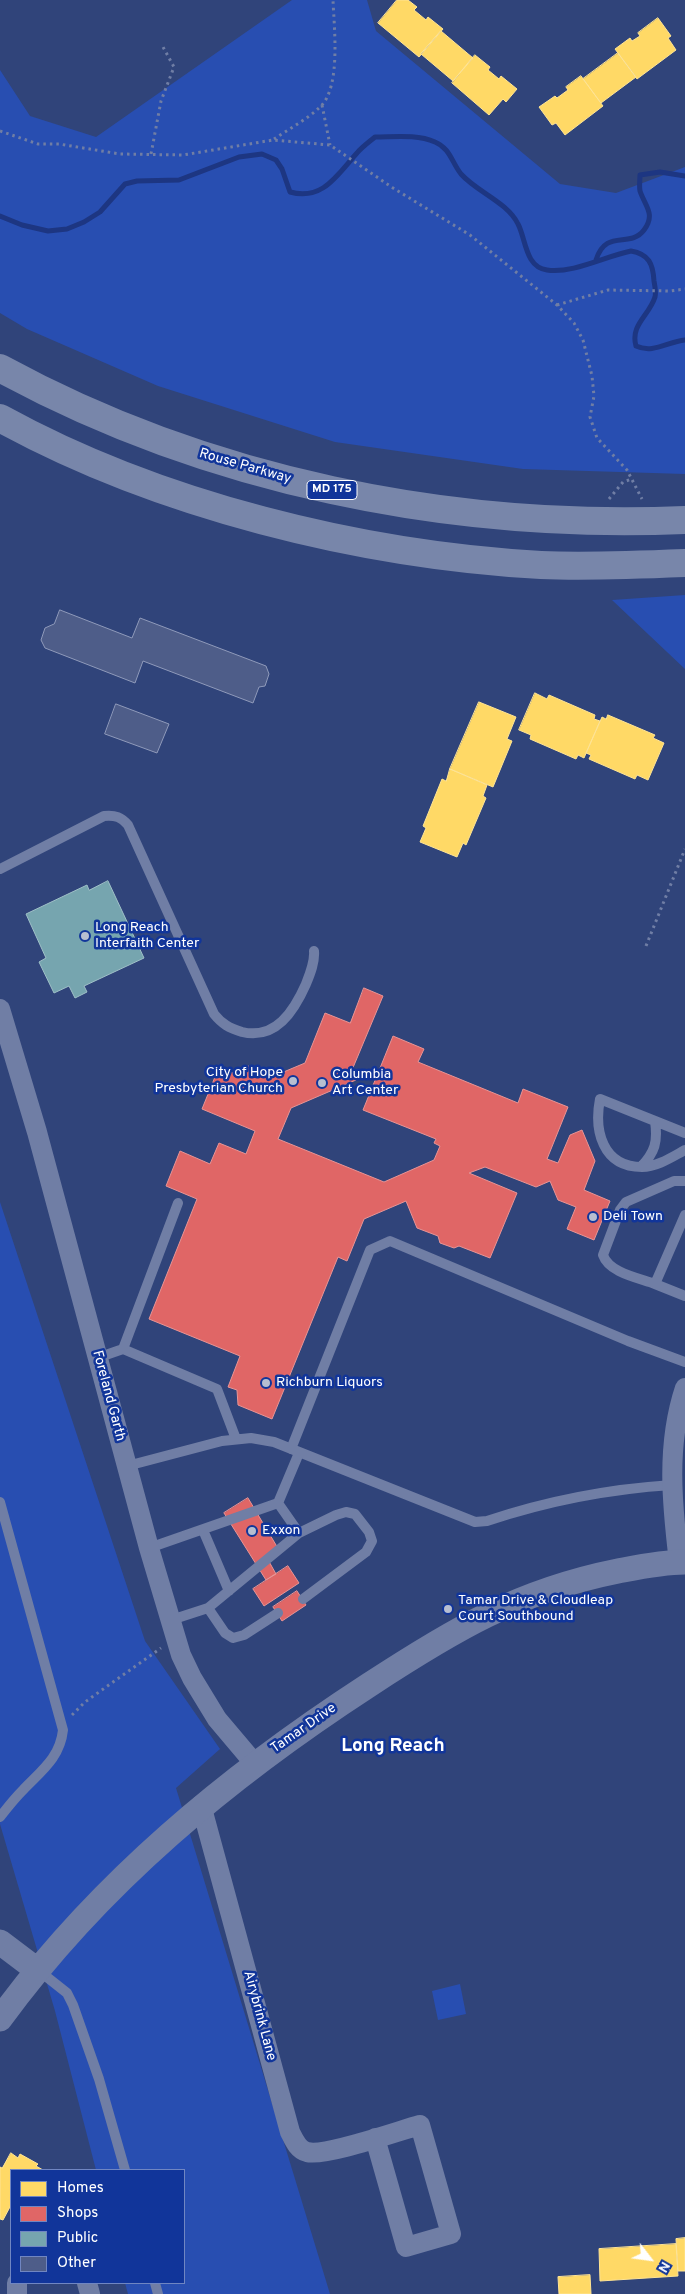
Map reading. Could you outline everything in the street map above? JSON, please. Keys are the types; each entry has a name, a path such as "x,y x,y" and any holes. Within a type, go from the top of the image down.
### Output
{"main road":[{"name":"Rouse Parkway","path":"0,368 84,409 155,438 219,460 336,491 462,512 547,520 624,522 685,520"},
{"path":"0,418 73,453 139,480 268,521 328,535 457,557 541,565 620,566 685,563"}],"street":[{"name":"Foreland Garth","path":"0,1009 37,1132 148,1548 173,1629 192,1678 204,1700 217,1719 255,1764"},
{"path":"682,1562 672,1485 674,1441 685,1388"},
{"name":"Tamar Drive","path":"0,2019 37,1970 121,1879 201,1805 255,1764 342,1703 439,1639 490,1612 568,1582 636,1568 682,1562"},
{"name":"Airybrink Lane","path":"201,1805 290,2132 297,2145 305,2152 317,2154 420,2125 451,2234 406,2247 375,2138"},
{"path":"0,1942 37,1970"}],"lane":[{"path":"0,869 104,816 114,815 122,818 128,825 214,1014 223,1025 236,1030 252,1034 266,1032 280,1025 299,999 310,973 314,951"},
{"path":"685,1134 600,1099 597,1122 601,1140 607,1150 621,1162 641,1167 655,1165 685,1150"},
{"path":"641,1167 653,1153 656,1145 655,1121"},
{"path":"685,1181 674,1181 626,1202 620,1210 603,1255 608,1264 615,1269 685,1296"},
{"path":"123,1349 178,1202"},
{"path":"655,1284 685,1215"},
{"path":"278,1503 295,1451 370,1250 390,1241 628,1341 685,1362"},
{"path":"97,1358 123,1349 216,1389 236,1439"},
{"path":"127,1466 222,1441 251,1438 274,1442 475,1522 488,1521 561,1500 672,1485"},
{"path":"0,1502 62,1726 62,1741 51,1762 21,1792 0,1817"},
{"path":"148,1548 278,1503"},
{"path":"278,1503 300,1533"},
{"path":"173,1629 208,1608 300,1533 336,1515 346,1512 355,1514 369,1532 372,1541 370,1547 302,1599"},
{"path":"203,1530 229,1590"},
{"path":"208,1608 225,1633 233,1638 244,1635 278,1613"},
{"path":"37,1970 63,1989 73,2005 99,2079 125,2169"}],"path":[{"path":"273,140 322,105 331,89 333,72 333,0"},
{"path":"151,154 161,101 174,67 163,47"},
{"path":"322,105 330,145"},
{"path":"0,131 38,144 59,144 120,154 183,155 273,140 330,145 470,235 557,305 574,324 583,340 592,376 594,396 590,417 597,438 627,470 644,504"},
{"path":"557,305 608,290 670,291 685,289"},
{"path":"646,946 685,849"},
{"path":"62,1726 85,1702 173,1629"}],"shaded area":[{"path":"292,0 367,0 376,31 560,184 616,193 685,167 685,474 523,469 335,442 158,386 27,329 0,313 0,70 30,116 96,137"},
{"path":"685,595 685,669 612,600"},
{"path":"0,1202 145,1641 220,1749 176,1788 330,2294 128,2294 125,2284 185,2284 185,2169 96,2169 55,2011 0,1824"},
{"path":"460,1984 466,2014 438,2020 432,1991"}],"building: Homes":[{"path":"397,0 408,0 417,7 414,10 426,20 428,17 443,29 419,57 378,23"},
{"path":"658,18 671,36 668,38 676,50 637,79 615,49 630,38 632,41 640,36 638,33"},
{"path":"441,31 473,58 453,81 421,54"},
{"path":"618,53 636,77 601,103 583,79"},
{"path":"475,55 490,67 488,70 499,79 501,76 517,89 506,102 503,99 489,115 452,83"},
{"path":"581,76 603,106 565,135 556,123 552,125 539,107 568,90 566,87"},
{"path":"535,693 547,699 549,695 595,715 594,719 600,721 584,758 578,755 576,759 530,739 531,735 519,730"},
{"path":"479,702 516,717 507,739 512,741 493,787 450,769"},
{"path":"608,715 655,735 653,738 664,743 648,780 637,775 635,779 589,759 591,755 586,753 602,717 606,719"},
{"path":"450,769 487,785 483,796 486,798 466,845 463,843 457,857 420,842 426,828 423,826 442,779 446,781"},
{"path":"11,2153 18,2158 20,2154 38,2164 36,2166 41,2169 10,2169 10,2207 3,2220 0,2219 0,2167 2,2168"},
{"path":"685,2238 685,2271 678,2271 676,2239"},
{"path":"676,2244 678,2276 600,2281 599,2249"},
{"path":"590,2275 591,2294 559,2294 558,2277"}],"building: Shops":[{"path":"364,988 383,996 352,1070 356,1080 291,1108 278,1139 384,1182 434,1160 440,1146 434,1143 436,1139 363,1110 393,1036 424,1049 418,1062 518,1103 523,1089 568,1107 547,1159 558,1163 570,1135 582,1130 595,1161 584,1190 610,1201 594,1240 567,1229 576,1207 558,1200 550,1181 536,1187 485,1167 469,1173 517,1193 490,1258 459,1246 454,1248 440,1243 438,1236 417,1228 406,1201 364,1219 347,1261 338,1257 272,1419 238,1405 237,1390 228,1387 240,1356 149,1319 197,1199 166,1186 180,1151 210,1164 219,1143 246,1154 255,1131 202,1109 219,1067 233,1073 248,1066 274,1076 305,1063 325,1013 350,1023"},
{"name":"Exxon","path":"248,1498 279,1550 267,1558 276,1574 266,1580 224,1513"},
{"path":"288,1566 299,1583 264,1606 253,1589"},
{"path":"297,1591 306,1605 282,1621 273,1607"}],"building: Public":[{"name":"Long Reach Interfaith Center","path":"108,881 144,958 84,986 87,992 75,998 69,986 54,993 39,962 46,958 26,914 87,885 89,890"}],"building: Other":[{"path":"60,610 132,638 140,618 266,666 269,674 265,686 259,687 253,703 143,661 135,683 45,648 41,640 45,628 54,624"},
{"path":"116,704 169,724 157,753 105,734"}],"waterway":[{"path":"0,216 22,225 48,231 67,229 84,222 100,212 125,184 137,181 179,180 239,157 262,154 276,160 282,169 290,192 312,193 336,177 359,151 375,137 405,136 428,139 444,148 461,174 507,209 521,230 530,258 540,268 557,271 578,267 631,251 646,257 653,270 655,295 652,304 638,326 635,339 636,346 648,349 685,340"},
{"path":"596,260 600,250 606,244 612,241 632,238 644,230 649,215 640,191 640,175 660,172 685,176"}],"place":[{"name":"Long Reach Interfaith Center","path":"85,936"},
{"name":"City of Hope Presbyterian Church","path":"293,1081"},
{"name":"Columbia Art Center","path":"322,1083"},
{"name":"Deli Town","path":"593,1217"},
{"name":"Richburn Liquors","path":"266,1383"},
{"name":"Exxon","path":"252,1531"},
{"name":"Tamar Drive & Cloudleap Court Southbound","path":"448,1609"}],"district":[{"name":"Long Reach","path":"393,1747"}]}
